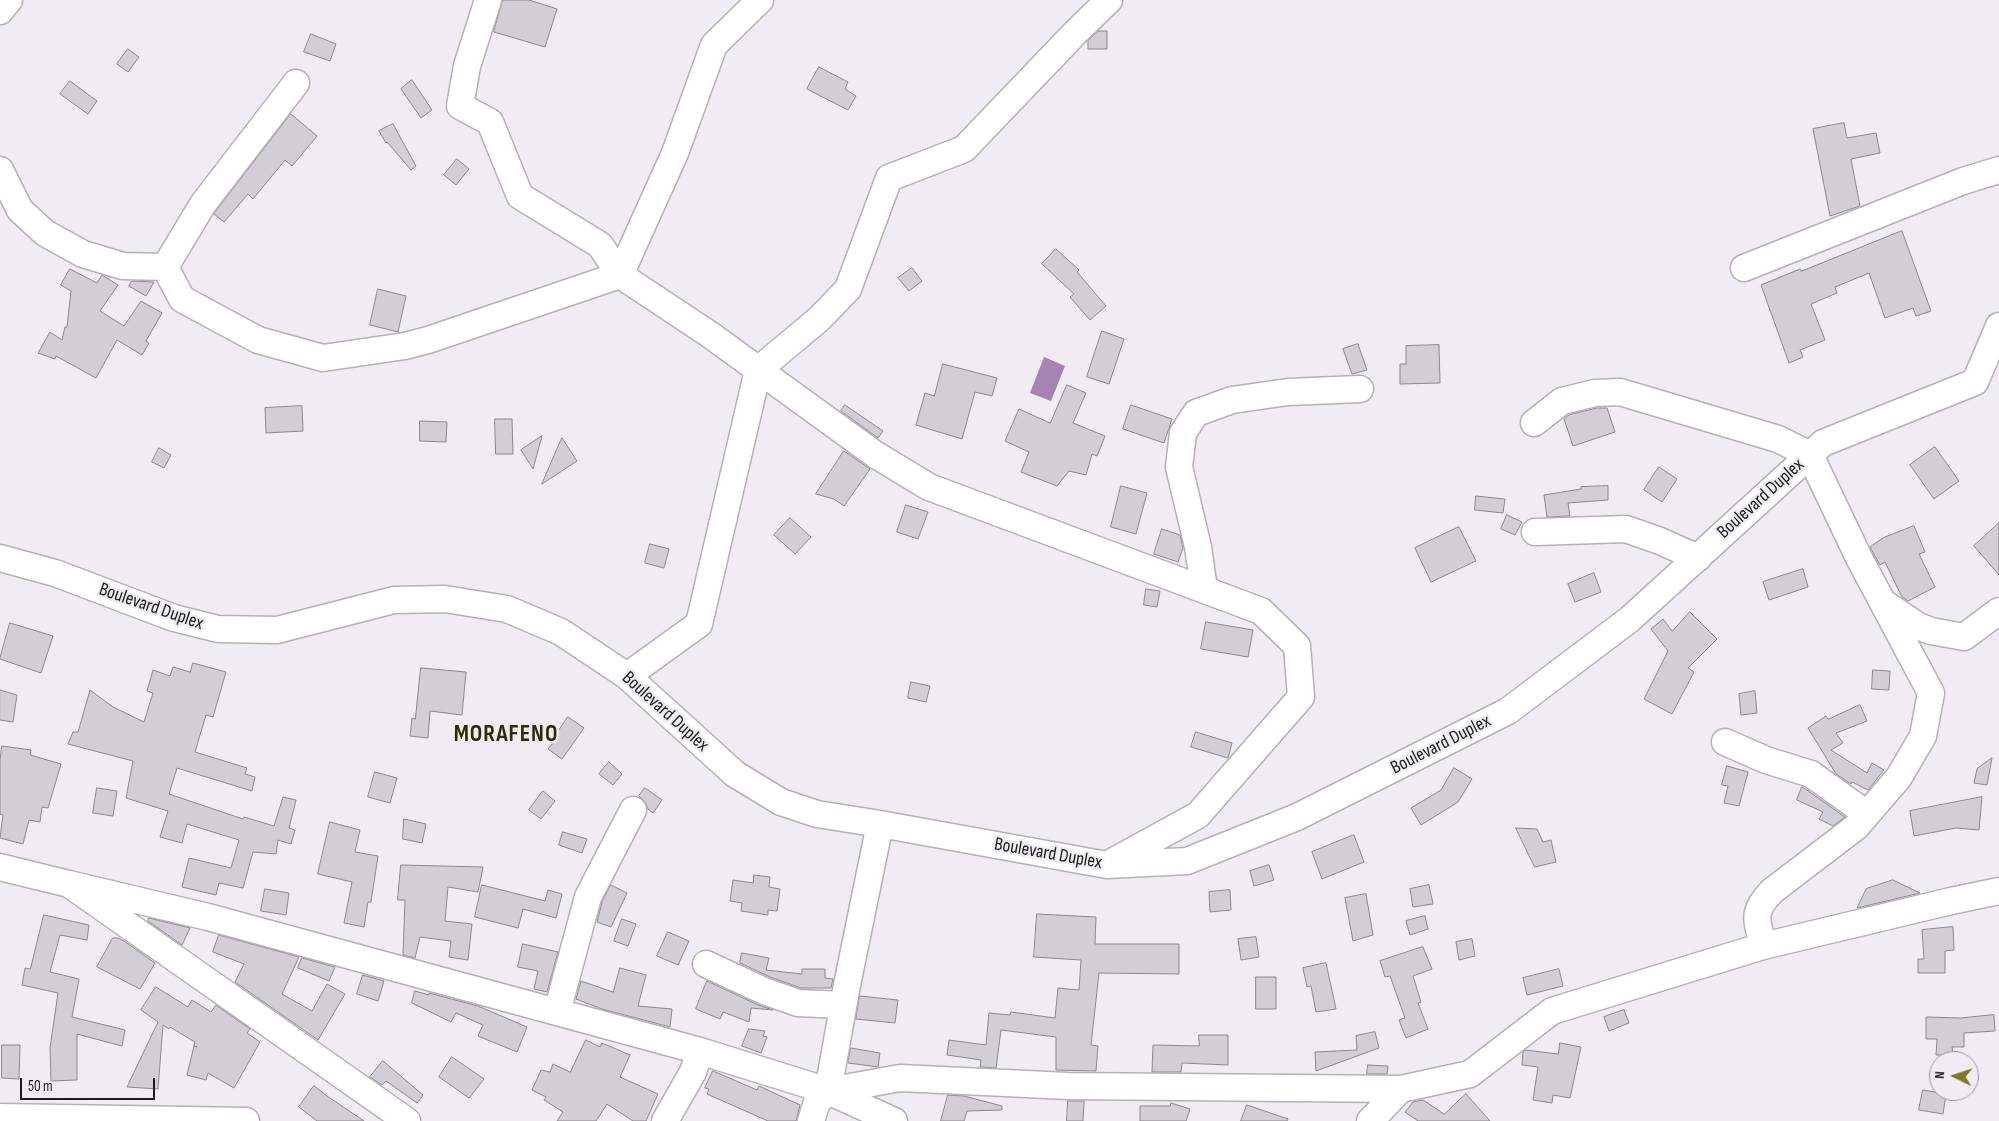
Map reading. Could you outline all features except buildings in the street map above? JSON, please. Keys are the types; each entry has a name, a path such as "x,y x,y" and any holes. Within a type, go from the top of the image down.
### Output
{"street":[{"path":"0,11 9,0"},
{"path":"488,0 467,66 460,106 490,122 520,196 600,245 620,275 709,334 876,455 929,487 1261,611 1297,646 1301,697 1198,815 1107,865"},
{"path":"165,267 182,299 258,340 323,358 405,346 428,340 620,275 675,153 714,44 760,0"},
{"path":"627,676 699,624 758,370 819,319 848,289 889,178 964,149 1075,33 1110,0"},
{"path":"165,267 203,204 296,84"},
{"path":"0,170 20,210 45,233 83,254 123,266 165,267"},
{"path":"1744,268 1963,181 1999,170"},
{"name":"Boulevard Duplex","path":"0,558 55,573 174,618 218,630 277,630 394,600 444,599 507,608 561,632 627,676 736,774 781,802 817,814 1107,865 1187,861 1297,817 1508,711 1630,619 1823,443 1976,382 1999,326"},
{"path":"1204,589 1198,547 1179,467 1183,433 1196,413 1232,400 1288,392 1360,389"},
{"path":"1534,423 1562,401 1595,393 1620,392 1778,440 1810,455 1858,558 1931,692 1923,736 1899,777 1856,828 1772,891 1760,903 1757,916 1763,946"},
{"path":"1535,532 1626,529 1660,540 1698,558"},
{"path":"1881,601 1918,626 1931,631 1964,637 1999,611"},
{"path":"1725,742 1766,760 1812,774 1867,814"},
{"path":"557,1012 588,897 633,810"},
{"path":"828,1091 843,1005 880,824"},
{"path":"0,867 208,917 700,1051 828,1091 894,1121"},
{"path":"69,884 407,1121"},
{"path":"811,1121 816,1102 828,1091 900,1078 1068,1086 1401,1090 1470,1074 1552,1011 1763,946 1951,900 1999,891"},
{"path":"706,964 764,992 798,1003 843,1005"},
{"path":"665,1121 693,1072 700,1051"},
{"path":"1370,1121 1401,1090"},
{"path":"0,1117 246,1121"}],"shaded area":[{"path":"1044,357 1065,366 1051,401 1030,393"}],"district":[{"name":"MORAFENO","path":"506,735"}]}
